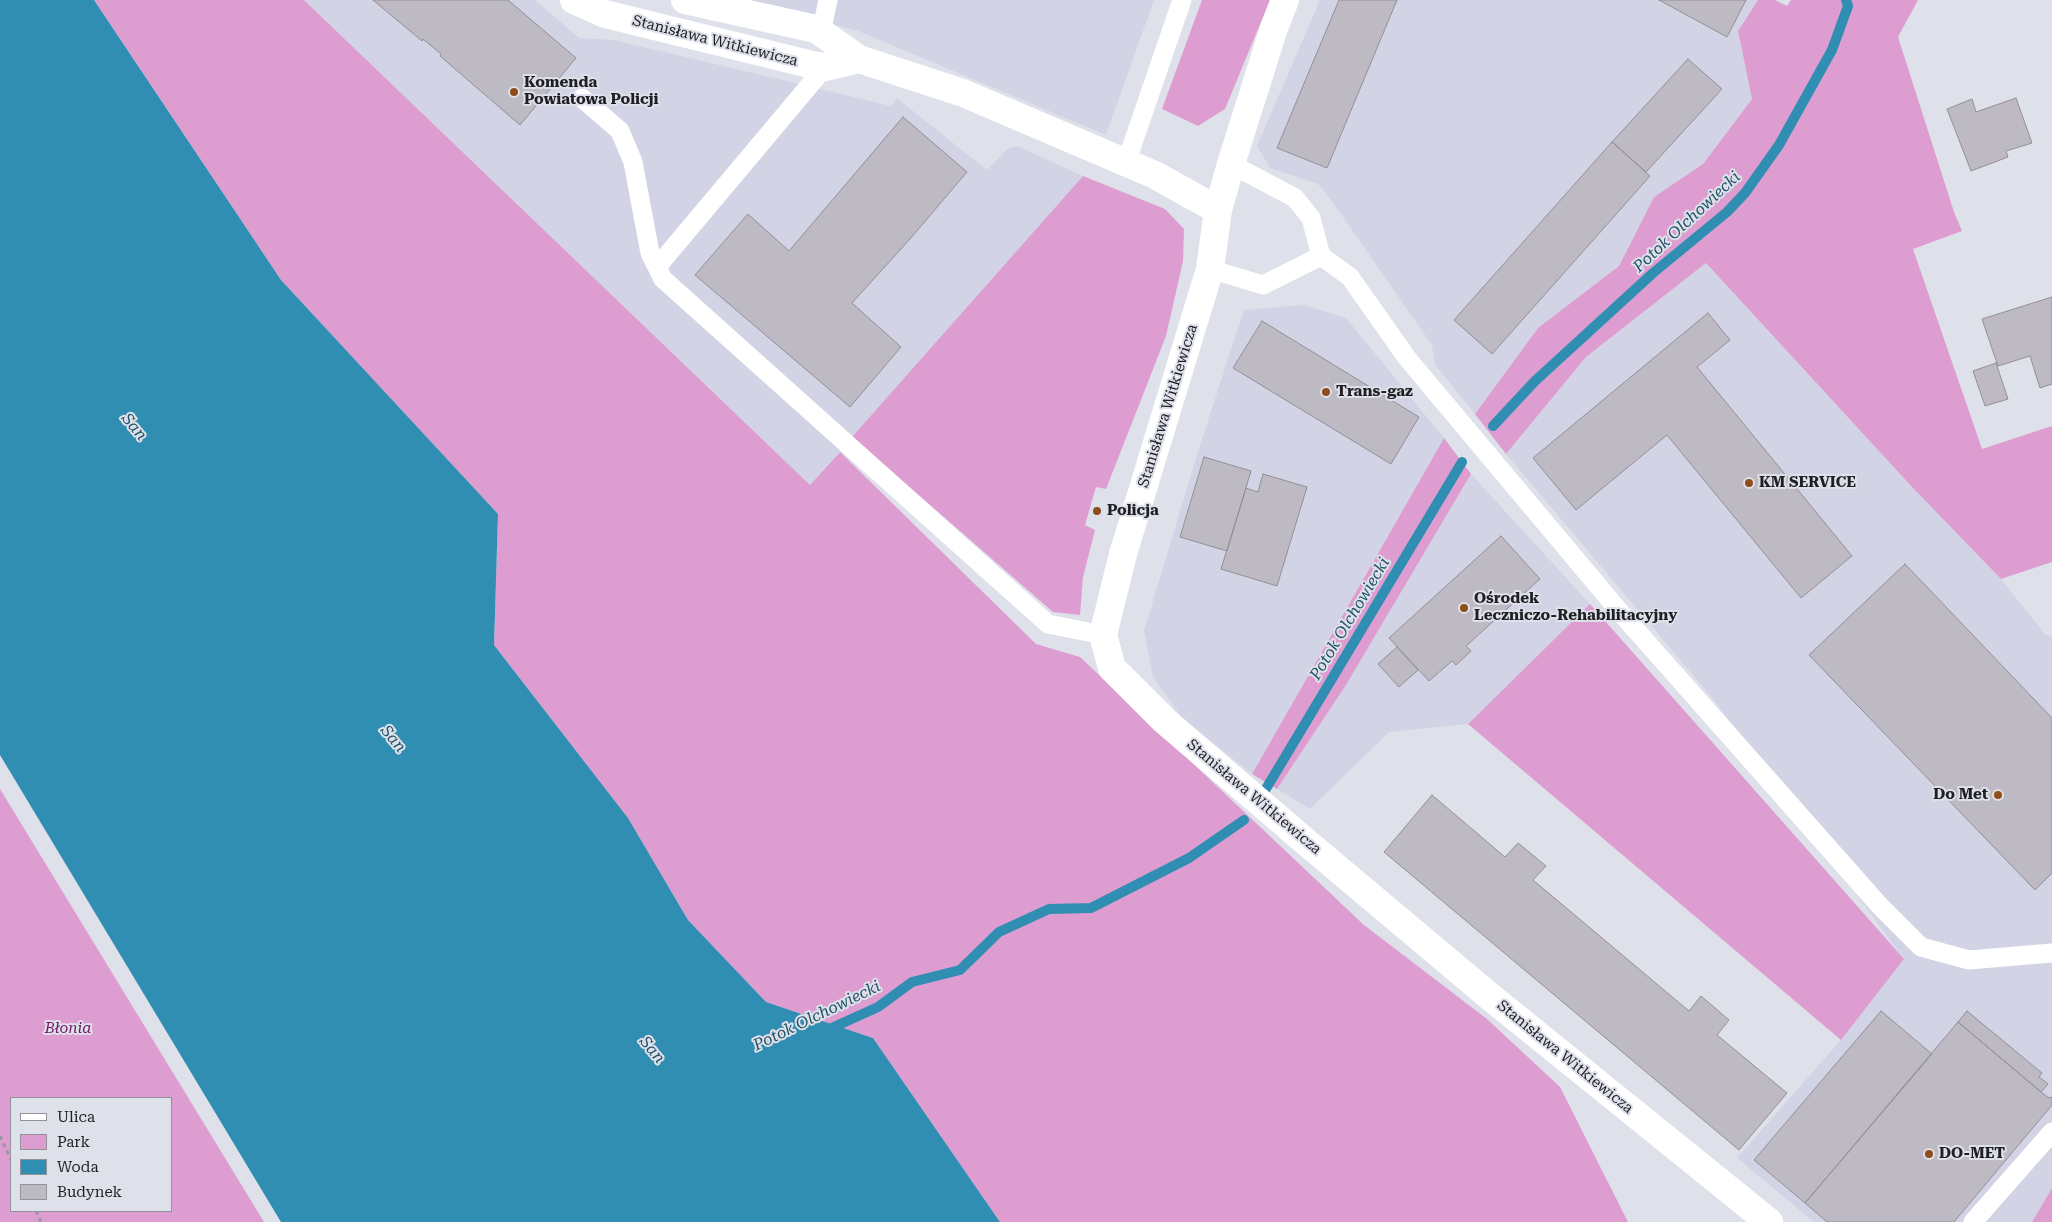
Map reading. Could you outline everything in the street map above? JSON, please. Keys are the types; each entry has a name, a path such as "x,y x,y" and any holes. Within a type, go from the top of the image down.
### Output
{"street":[{"name":"Stanisława Witkiewicza","path":"574,0 605,14 825,67 859,59"},
{"path":"686,0 816,29 859,59 963,93 1155,176 1218,210"},
{"name":"Stanisława Witkiewicza","path":"1285,0 1273,31 1231,164 1218,210 1210,269 1123,554 1103,636 1112,668 1165,721 1488,995 1769,1222"}],"lane":[{"path":"821,33 828,0"},
{"path":"1126,163 1182,0"},
{"path":"657,267 825,67"},
{"path":"582,98 620,131 633,162 650,253 663,279 1048,624 1103,636"},
{"path":"1231,164 1295,198 1311,218 1321,256 1350,278 1407,358 1620,612 1879,905 1921,947 1969,960 2052,953"},
{"path":"1210,269 1262,286 1321,256"},
{"path":"1973,1222 2052,1132"}],"path":[{"path":"0,1136 10,1158"}],"shaded area":[{"path":"304,0 535,0 579,38 614,40 891,106 897,98 987,170 1007,149 1017,146 1083,176 810,485"},
{"path":"741,0 1154,0 1106,135 858,31"},
{"path":"1320,0 1758,0 1738,31 1752,99 1703,164 1654,197 1619,266 1538,328 1475,414 1435,365 1432,345 1334,204 1318,184 1270,168 1257,146"},
{"path":"1706,263 1912,487 2001,579 2045,634 2052,638 2052,1188 2032,1222 1814,1222 1737,1158 1841,1040 1904,959 1714,700 1506,454 1586,357"},
{"path":"1304,305 1346,318 1444,438 1252,774 1183,719 1153,677 1144,631 1200,445 1244,310"},
{"path":"1471,474 1590,604 1468,724 1389,732 1310,809 1277,789 1346,685"}],"green space":[{"path":"94,0 304,0 810,485 840,452 1036,644 1080,657 1364,925 1487,1019 1560,1087 1628,1222 1000,1222 873,1038 766,1002 688,920 628,818 494,645 498,514 281,280"},
{"path":"1202,0 1270,0 1225,109 1198,126 1162,109"},
{"path":"1758,0 1775,0 1787,6 1791,0 1918,0 1898,37 1954,212 1962,231 1913,249 1982,449 2052,426 2052,562 2001,579 1912,487 1706,263 1586,357 1506,454 1475,414 1538,328 1619,266 1654,197 1703,164 1752,99 1738,31"},
{"path":"1083,176 1165,209 1184,229 1183,261 1166,336 1106,489 1096,487 1085,525 1095,530 1083,577 1080,615 1053,612 852,437"},
{"path":"1444,438 1471,474 1346,685 1277,789 1252,774"},
{"path":"1590,604 1904,959 1841,1040 1468,724"},
{"name":"Błonia","path":"0,789 264,1222 0,1222"},
{"path":"2052,1188 2052,1222 2032,1222"}],"water":[{"name":"San","path":"0,0 94,0 281,280 498,514 494,645 628,818 688,920 766,1002 873,1038 1000,1222 281,1222 0,755"}],"building":[{"name":"Komenda Powiatowa Policji","path":"373,0 508,0 576,58 520,125 440,56 441,54 423,39 422,41"},
{"path":"1339,0 1397,0 1327,168 1277,148"},
{"path":"1659,0 1746,0 1727,37"},
{"path":"1688,59 1722,89 1646,172 1612,142"},
{"path":"2016,98 2032,143 2006,151 2008,157 1971,171 1947,109 1972,99 1976,112"},
{"path":"903,117 967,172 852,303 901,347 850,407 695,275 748,214 789,251"},
{"path":"1612,142 1650,176 1492,354 1454,320"},
{"path":"2052,297 2052,384 2040,388 2030,356 1998,366 1982,319"},
{"path":"1708,313 1730,340 1697,367 1852,556 1801,598 1667,435 1576,510 1533,458"},
{"name":"Trans-gaz","path":"1262,321 1419,417 1391,464 1233,368"},
{"path":"1996,363 2008,399 1985,406 1973,371"},
{"path":"1204,457 1251,471 1227,551 1180,537"},
{"path":"1263,474 1307,487 1277,586 1221,569 1246,488 1258,492"},
{"name":"Ośrodek Leczniczo-Rehabilitacyjny","path":"1501,536 1540,579 1466,646 1471,651 1456,665 1452,661 1429,681 1389,638"},
{"name":"Do Met","path":"1905,564 2052,718 2052,873 2035,890 1809,655"},
{"path":"1397,647 1418,670 1399,687 1378,664"},
{"path":"1432,795 1505,857 1518,843 1546,866 1533,880 1689,1011 1701,996 1729,1020 1717,1035 1787,1093 1739,1150 1384,852"},
{"path":"1881,1011 1932,1054 1805,1203 1754,1160"},
{"path":"1967,1011 2042,1073 2039,1077 2048,1084 2041,1092 1958,1022"},
{"name":"DO-MET","path":"1958,1022 2041,1092 2052,1098 2052,1105 1954,1222 1827,1222 1805,1203"}],"waterway":[{"name":"Potok Olchowiecki","path":"1493,426 1535,381 1653,273 1727,212 1745,193 1779,145 1832,50 1848,6 1846,0"},
{"name":"Potok Olchowiecki","path":"1264,792 1462,462"},
{"name":"Potok Olchowiecki","path":"825,1031 878,1007 912,982 960,970 999,932 1049,909 1091,908 1189,858 1244,820"}],"place":[{"name":"Komenda Powiatowa Policji","path":"514,92"},
{"name":"Trans-gaz","path":"1326,392"},
{"name":"KM SERVICE","path":"1749,483"},
{"name":"Policja","path":"1097,511"},
{"name":"Ośrodek Leczniczo-Rehabilitacyjny","path":"1464,608"},
{"name":"Do Met","path":"1998,795"},
{"name":"DO-MET","path":"1929,1154"}]}
